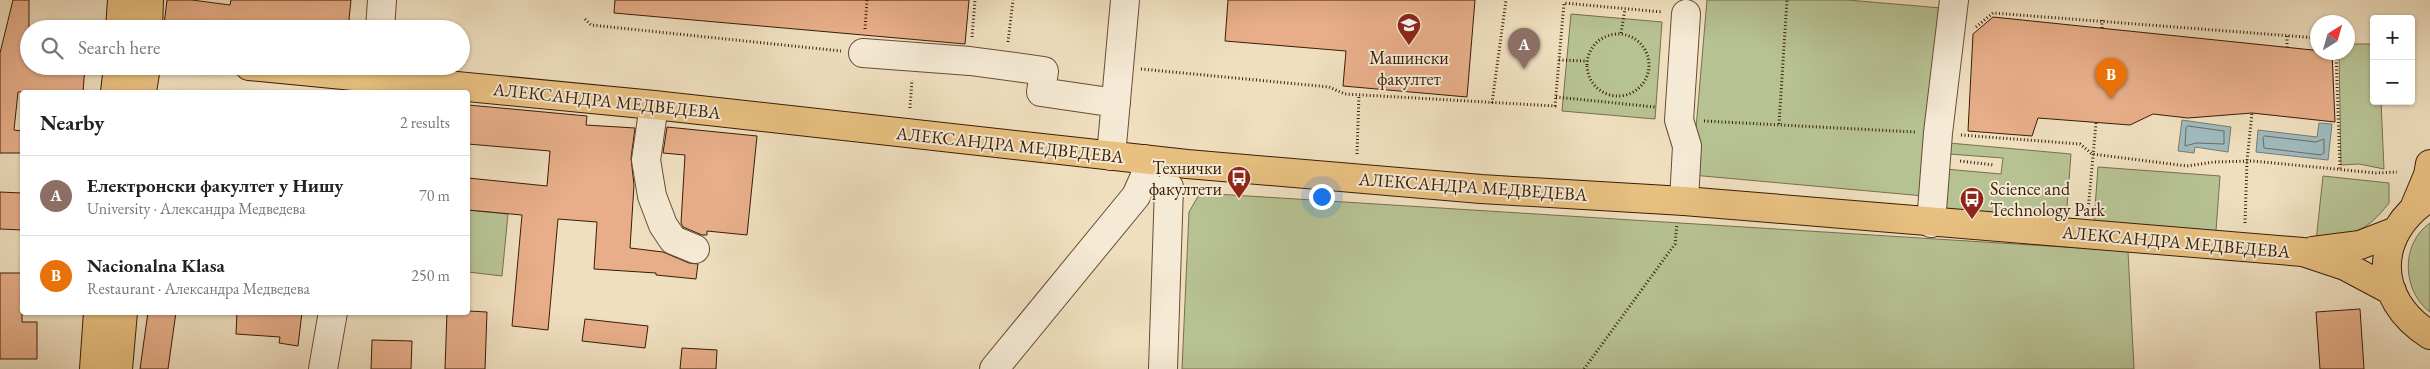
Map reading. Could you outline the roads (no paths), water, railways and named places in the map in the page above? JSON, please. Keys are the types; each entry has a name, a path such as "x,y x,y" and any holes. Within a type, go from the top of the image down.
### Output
{"main road":[{"path":"121,20 122,0"},
{"path":"148,20 149,0"},
{"path":"115,90 117,75"},
{"path":"142,90 145,75"},
{"name":"АЛЕКСАНДРА МЕДВЕДЕВА","path":"336,75 654,106 1111,156 1355,179 1684,201 2303,252 2345,266 2392,291"},
{"path":"2430,164 2423,202 2396,231 2391,242 2387,265 2392,291 2401,310 2422,330 2430,351"},
{"path":"2303,252 2360,245 2396,231"},
{"path":"94,369 98,315"},
{"path":"118,369 123,315"}],"street":[{"path":"381,20 382,0"},
{"path":"1111,156 1125,0"},
{"path":"1931,222 1938,133 1954,0"},
{"path":"1684,201 1687,146 1679,115 1686,14"},
{"path":"863,53 970,61 1044,71 1041,92 1116,103"},
{"path":"654,106 646,160 652,196 663,225 673,240 695,249"},
{"path":"994,369 1136,196 1145,176 1144,159"},
{"path":"1163,369 1169,187"},
{"path":"322,369 332,315"}],"water":[{"path":"2182,120 2231,127 2228,152 2195,147 2194,153 2178,151"},
{"path":"2319,123 2332,124 2328,160 2256,152 2258,130 2317,137"}],"place":[{"name":"Машински факултет","path":"1409,46"},
{"name":"Електронски факултет у Нишу","path":"1524,69"},
{"name":"Nacionalna Klasa","path":"2111,99"},
{"name":"Технички факултети","path":"1239,199"},
{"name":"Science and Technology Park","path":"1972,220"}]}
